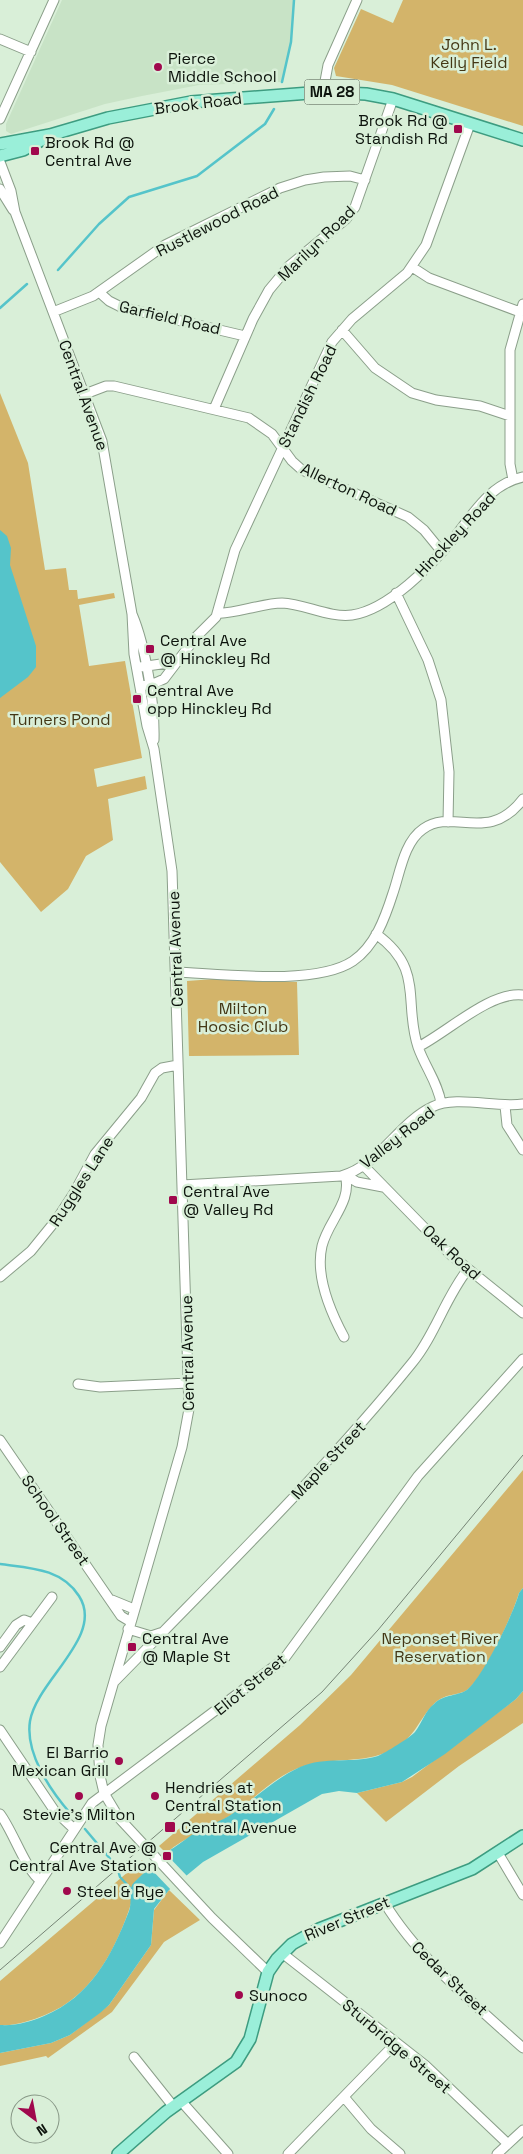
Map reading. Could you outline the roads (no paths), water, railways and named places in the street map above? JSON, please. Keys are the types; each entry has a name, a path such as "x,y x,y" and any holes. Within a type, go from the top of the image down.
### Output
{"main road":[{"name":"Brook Road","path":"0,144 50,135 115,116 183,103 323,92 366,94 393,99 523,140"},
{"name":"Brook Road","path":"0,156 23,150 50,135"},
{"name":"River Street","path":"118,2154 177,2104 228,2070 242,2055 250,2039 268,1972 282,1953 310,1933 384,1902 472,1869 523,1836"}],"street":[{"path":"0,119 54,0"},
{"path":"323,92 328,65 357,0"},
{"path":"0,39 31,52"},
{"name":"Marilyn Road","path":"214,409 260,305 279,277 353,211 393,99"},
{"name":"Standish Road","path":"218,613 231,561 324,356 342,330 412,267 430,236 470,124"},
{"name":"Central Avenue","path":"0,162 11,191 15,212 86,394 106,456 132,614 132,633 141,667 147,726 154,749 172,871 189,1383 187,1427 101,1726 98,1745 100,1776 104,1793 125,1827 268,1972"},
{"name":"Rustlewood Road","path":"53,312 99,292 165,245 280,188 297,182 324,177 350,176 365,180"},
{"name":"Central Avenue","path":"0,190 15,212"},
{"path":"412,267 430,278 521,308 510,350 510,464 513,480"},
{"name":"Garfield Road","path":"99,292 109,302 121,307 245,336"},
{"path":"342,330 375,368 412,393 430,399 480,406 510,416"},
{"name":"Allerton Road","path":"86,394 106,386 114,386 214,409 255,421 272,434 292,461 308,474 408,517 424,530 442,552"},
{"name":"Hinckley Road","path":"218,613 281,604 297,605 342,615 370,609 396,593 442,552 484,499 500,487 523,477"},
{"path":"396,593 428,660 441,700 449,772 448,822"},
{"path":"144,685 164,679 179,658 218,613"},
{"path":"141,667 168,663 179,658"},
{"path":"176,972 281,976 326,971 353,961 363,952 376,934 388,908 405,854 413,839 428,826 448,822 474,824 495,820 511,812 523,799"},
{"path":"376,934 396,951 406,971 412,992 414,1028 418,1047 438,1087 441,1103"},
{"path":"418,1047 494,1001 508,995 523,994"},
{"name":"Ruggles Lane","path":"0,1277 30,1251 57,1219 74,1193 90,1162 141,1098 155,1073 162,1068 178,1065"},
{"name":"Valley Road","path":"182,1185 345,1175 363,1165 421,1114 441,1103 505,1106 523,1104"},
{"path":"505,1106 507,1125 523,1150"},
{"name":"Oak Road","path":"363,1165 383,1187 468,1269 523,1313"},
{"path":"345,1175 357,1182 383,1187"},
{"path":"344,1338 326,1296 321,1257 324,1238 348,1192 345,1175"},
{"name":"Maple Street","path":"113,1684 376,1407 417,1357 455,1288 468,1269"},
{"name":"Eliot Street","path":"0,1943 88,1807 104,1793 263,1676 288,1654 418,1476 523,1359"},
{"path":"78,1384 100,1387 189,1383"},
{"name":"School Street","path":"0,1440 121,1616 130,1626"},
{"path":"0,1667 52,1597"},
{"path":"111,1600 134,1609"},
{"path":"0,1647 19,1623 24,1620 32,1624"},
{"path":"130,1626 151,1636 163,1632"},
{"path":"0,1730 54,1810 74,1829"},
{"path":"0,1814 31,1872 40,1881"},
{"path":"498,1852 523,1895"},
{"name":"Cedar Street","path":"384,1902 398,1926 418,1949 523,2048"},
{"name":"Sturbridge Street","path":"282,1953 425,2065 508,2144"},
{"path":"288,2154 396,2043"},
{"path":"134,2057 177,2104 228,2154"},
{"path":"344,2097 371,2129 400,2154"},
{"path":"497,2154 523,2130"}],"water":[{"path":"0,530 7,536 11,548 10,565 36,646 36,667 28,677 0,698"},
{"path":"523,1588 523,1691 516,1699 445,1754 402,1782 357,1793 339,1791 322,1794 203,1862 169,1890 154,1909 151,1945 109,2005 70,2035 51,2043 0,2053 0,2025 28,2022 44,2016 75,1998 87,1986 107,1959 115,1944 129,1911 132,1885 156,1862 191,1835 228,1816 273,1783 300,1767 319,1762 359,1760 378,1756 409,1737 415,1732 428,1710 438,1701 465,1691 475,1681 497,1644 519,1593"}],"waterway":[{"path":"282,82 291,42 294,0"},
{"path":"58,270 99,224 129,197 197,176 265,124 274,109"},
{"path":"0,308 27,284"},
{"path":"0,1564 33,1568 54,1575 72,1587 79,1596 85,1611 83,1627 77,1642 35,1705 30,1721 29,1733 35,1758 47,1782 70,1813"},
{"path":"85,1829 117,1867 120,1877 133,1891"}],"tram line":[{"path":"0,1970 322,1692 378,1630 523,1455"}],"place":[{"name":"Pierce Middle School","path":"158,67"},
{"name":"Brook Rd @ Standish Rd","path":"458,129"},
{"name":"Brook Rd @ Central Ave","path":"35,151"},
{"name":"Central Ave @ Hinckley Rd","path":"150,649"},
{"name":"Central Ave opp Hinckley Rd","path":"137,699"},
{"name":"Central Ave @ Valley Rd","path":"173,1200"},
{"name":"Central Ave @ Maple St","path":"132,1647"},
{"name":"El Barrio Mexican Grill","path":"119,1761"},
{"name":"Stevie's Milton","path":"79,1796"},
{"name":"Hendries at Central Station","path":"155,1796"},
{"name":"Central Avenue","path":"170,1827"},
{"name":"Central Ave @ Central Ave Station","path":"167,1856"},
{"name":"Steel & Rye","path":"67,1891"},
{"name":"Sunoco","path":"239,1995"}],"park label":[{"name":"John L. Kelly Field","path":"469,53"},
{"name":"Turners Pond","path":"60,719"},
{"name":"Milton Hoosic Club","path":"243,1017"},
{"name":"Neponset River Reservation","path":"440,1647"}]}
